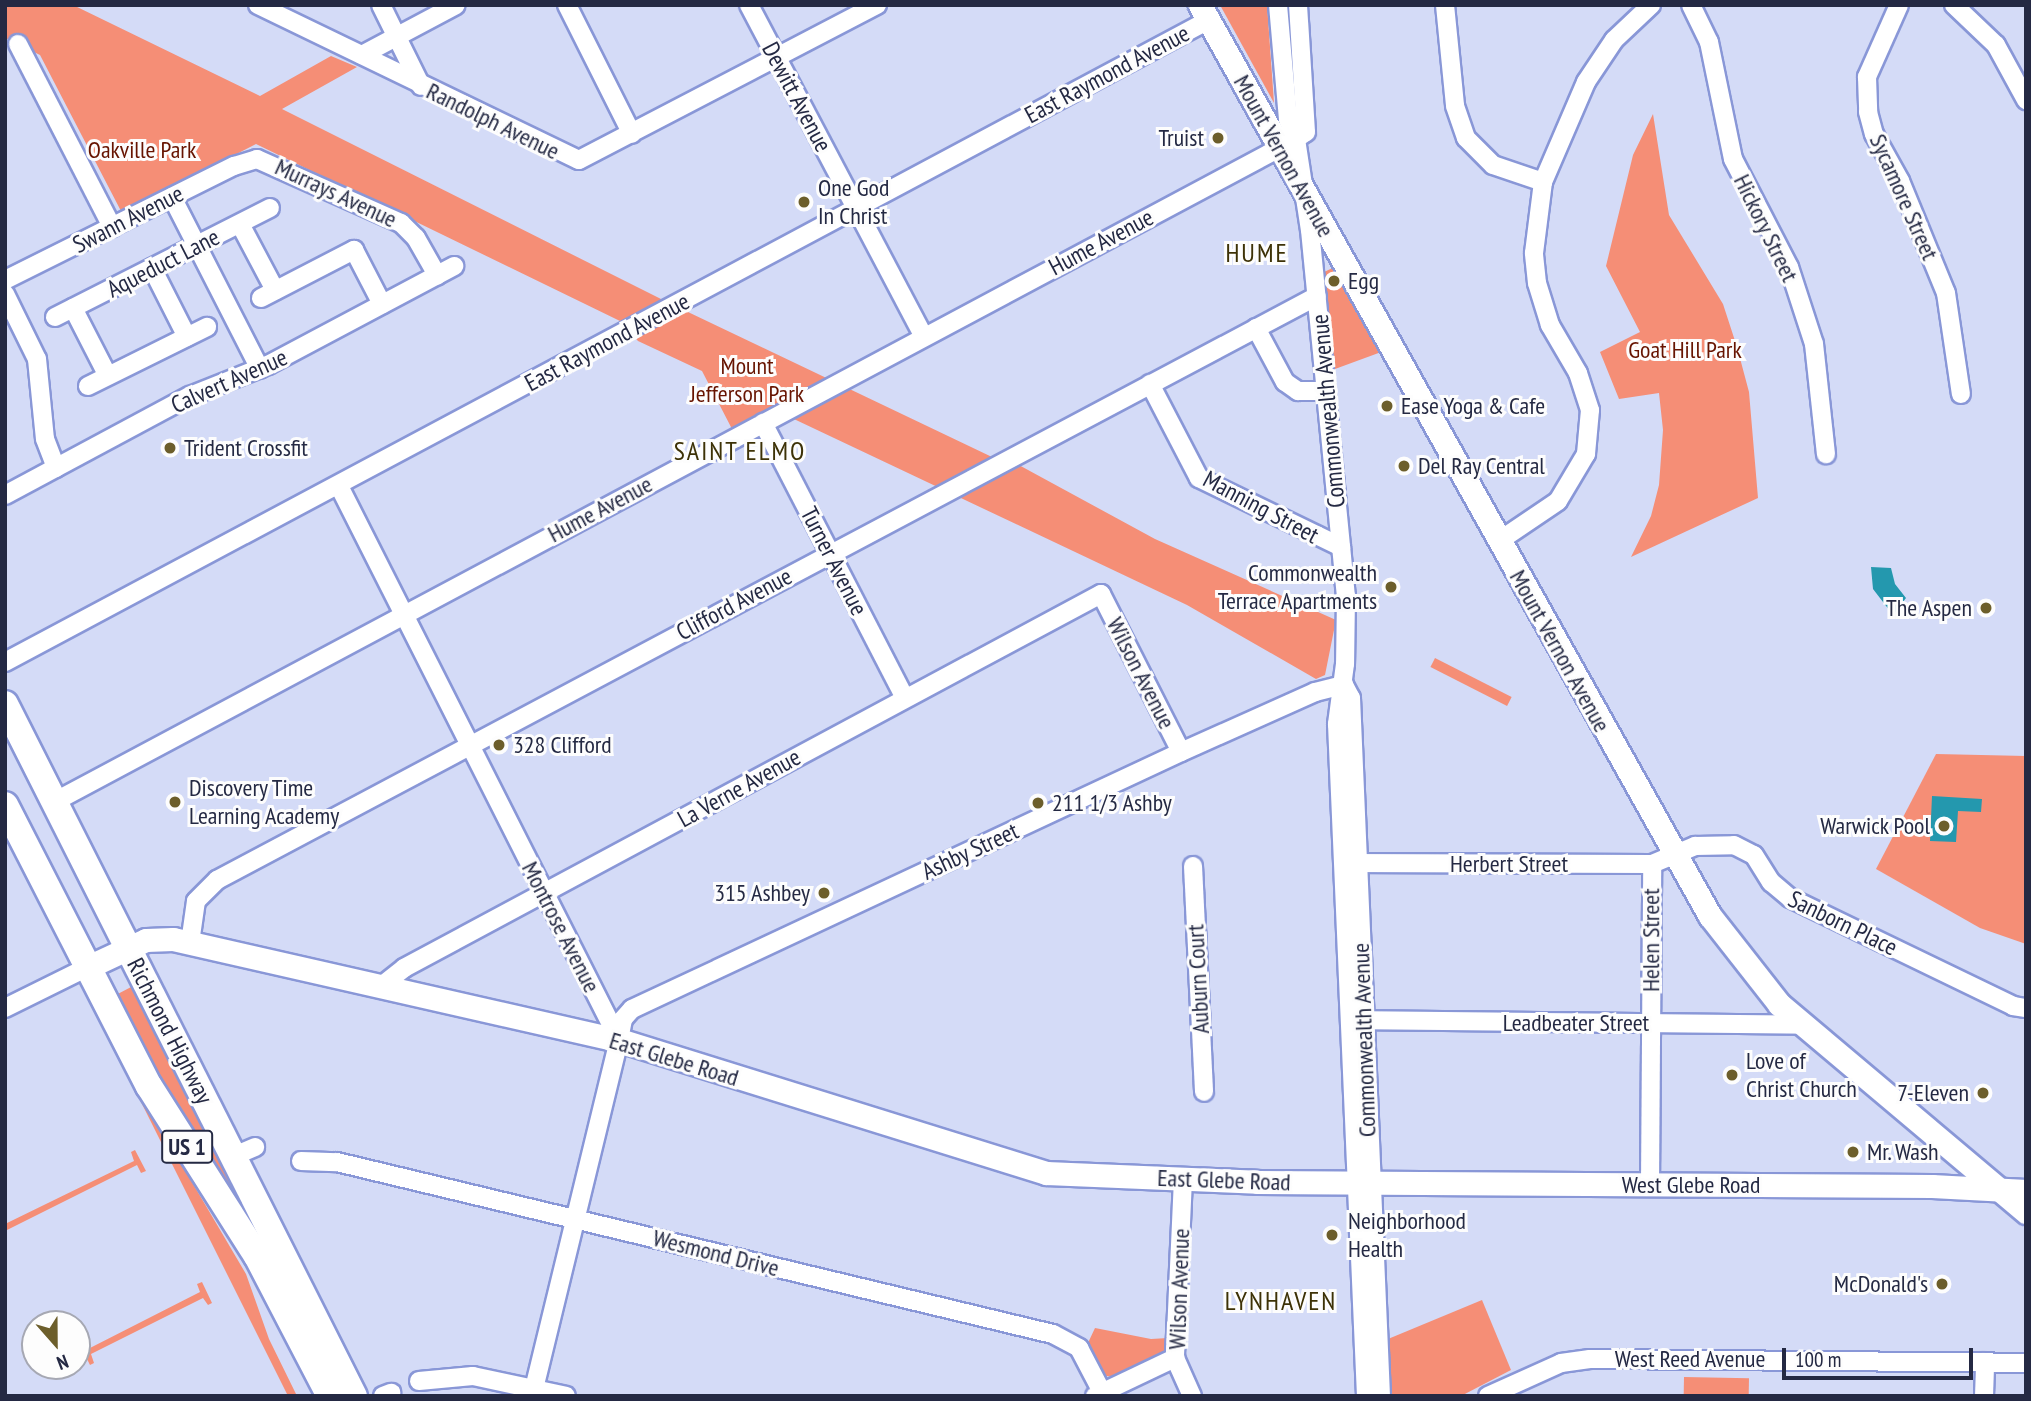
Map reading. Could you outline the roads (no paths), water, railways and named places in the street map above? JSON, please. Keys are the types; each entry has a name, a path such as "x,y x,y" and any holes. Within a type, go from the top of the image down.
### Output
{"highway":[{"name":"Richmond Highway","path":"5,704 128,948 244,1152 354,1396"},
{"name":"Richmond Highway","path":"5,804 161,1106 257,1256 330,1396"}],"main road":[{"name":"Mount Vernon Avenue","path":"1204,13 1287,143 1306,197 1499,541 1662,859 1738,956 1802,1025 2026,1212"},
{"name":"East Glebe Road","path":"88,967 128,948 155,939 190,943 619,1040 1027,1168 1068,1175 1363,1182"},
{"name":"West Glebe Road","path":"1363,1182 2026,1191"}],"street":[{"name":"Randolph Avenue","path":"258,5 579,160 877,5"},
{"path":"381,5 421,86"},
{"path":"362,55 456,5"},
{"path":"567,5 632,134"},
{"name":"Dewitt Avenue","path":"749,5 924,337"},
{"path":"1278,5 1288,120 1287,143"},
{"path":"1287,143 1306,132 1298,5"},
{"path":"1445,5 1455,106 1466,138 1493,165 1543,182"},
{"path":"1499,541 1558,501 1579,471 1588,443 1590,410 1584,391 1550,326 1537,283 1534,253 1543,182 1573,105 1591,72 1614,40 1651,5"},
{"name":"Hickory Street","path":"1691,5 1709,42 1733,159 1789,267 1814,344 1826,454"},
{"name":"Sycamore Street","path":"1899,5 1867,77 1868,112 1874,134 1900,181 1946,293 1961,394"},
{"path":"1954,5 1996,45 2026,100"},
{"name":"East Raymond Avenue","path":"5,662 339,486 855,208 1204,13"},
{"path":"1280,42 1299,41"},
{"path":"18,44 112,227"},
{"name":"Hume Avenue","path":"54,802 1287,143"},
{"name":"Swann Avenue","path":"5,280 250,159"},
{"name":"Murrays Avenue","path":"250,159 262,159 401,223 416,238 437,275"},
{"path":"172,197 260,369"},
{"name":"Commonwealth Avenue","path":"1306,197 1347,632 1344,685 1338,696 1337,724 1350,863 1357,1020 1363,1182 1366,1396"},
{"name":"Aqueduct Lane","path":"55,317 270,208"},
{"path":"240,224 268,294 354,250 382,304"},
{"name":"Calvert Avenue","path":"5,495 190,396 260,369 454,267"},
{"path":"152,268 187,337"},
{"path":"5,294 37,359 45,439 56,468"},
{"name":"Clifford Avenue","path":"190,943 193,910 209,886 829,552 1317,296"},
{"path":"74,308 108,376"},
{"path":"88,386 207,327"},
{"path":"1256,327 1285,382 1298,391 1326,391"},
{"name":"Manning Street","path":"1150,384 1199,478 1341,547"},
{"name":"Turner Avenue","path":"763,423 905,698"},
{"name":"Montrose Avenue","path":"339,486 619,1040"},
{"name":"La Verne Avenue","path":"380,987 404,968 1101,594"},
{"name":"Wilson Avenue","path":"1101,594 1181,752"},
{"name":"Ashby Street","path":"619,1040 623,1019 632,1009 1181,752 1315,692 1344,685"},
{"name":"Sanborn Place","path":"1662,859 1715,843 1744,847 1790,898 2014,1006 2026,1008"},
{"name":"Herbert Street","path":"1350,863 1662,859"},
{"name":"Helen Street","path":"1650,1185 1651,1024 1662,859"},
{"name":"Auburn Court","path":"1193,866 1204,1092"},
{"name":"East Glebe Road","path":"5,1008 88,967"},
{"name":"Leadbeater Street","path":"1357,1020 1802,1025"},
{"path":"533,1392 619,1040"},
{"name":"Wesmond Drive","path":"301,1161 337,1162 1054,1334 1079,1348 1099,1394"},
{"name":"Wilson Avenue","path":"1183,1179 1175,1358 1192,1396"},
{"name":"Commonwealth Avenue","path":"1363,1182 1381,1396"},
{"path":"1099,1394 1175,1358"},
{"name":"West Reed Avenue","path":"1488,1396 1561,1363 1590,1359 2026,1363"},
{"path":"1984,1396 1985,1362"},
{"path":"419,1381 472,1376 533,1392 566,1396"}],"water":[{"path":"1871,567 1891,568 1895,584 1906,598 1893,615 1873,589"},
{"name":"Warwick Pool","path":"1932,796 1982,799 1981,812 1958,811 1956,842 1930,841"}],"place":[{"name":"Truist","path":"1218,138"},
{"name":"One God In Christ","path":"804,202"},
{"name":"Egg","path":"1334,281"},
{"name":"Ease Yoga & Cafe","path":"1387,406"},
{"name":"Trident Crossfit","path":"170,448"},
{"name":"Del Ray Central","path":"1404,466"},
{"name":"Commonwealth Terrace Apartments","path":"1391,587"},
{"name":"The Aspen","path":"1986,608"},
{"name":"328 Clifford","path":"499,745"},
{"name":"Discovery Time Learning Academy","path":"175,802"},
{"name":"211 1/3 Ashby","path":"1038,803"},
{"name":"Warwick Pool","path":"1944,826"},
{"name":"315 Ashbey","path":"824,893"},
{"name":"Love of Christ Church","path":"1732,1075"},
{"name":"7-Eleven","path":"1983,1093"},
{"name":"Mr. Wash","path":"1853,1152"},
{"name":"Neighborhood Health","path":"1332,1235"},
{"name":"McDonald's","path":"1942,1284"}],"district":[{"name":"HUME","path":"1257,253"},
{"name":"SAINT ELMO","path":"740,451"},
{"name":"LYNHAVEN","path":"1281,1301"}],"park label":[{"name":"Oakville Park","path":"142,150"},
{"name":"Goat Hill Park","path":"1685,350"},
{"name":"Mount Jefferson Park","path":"747,380"}]}
